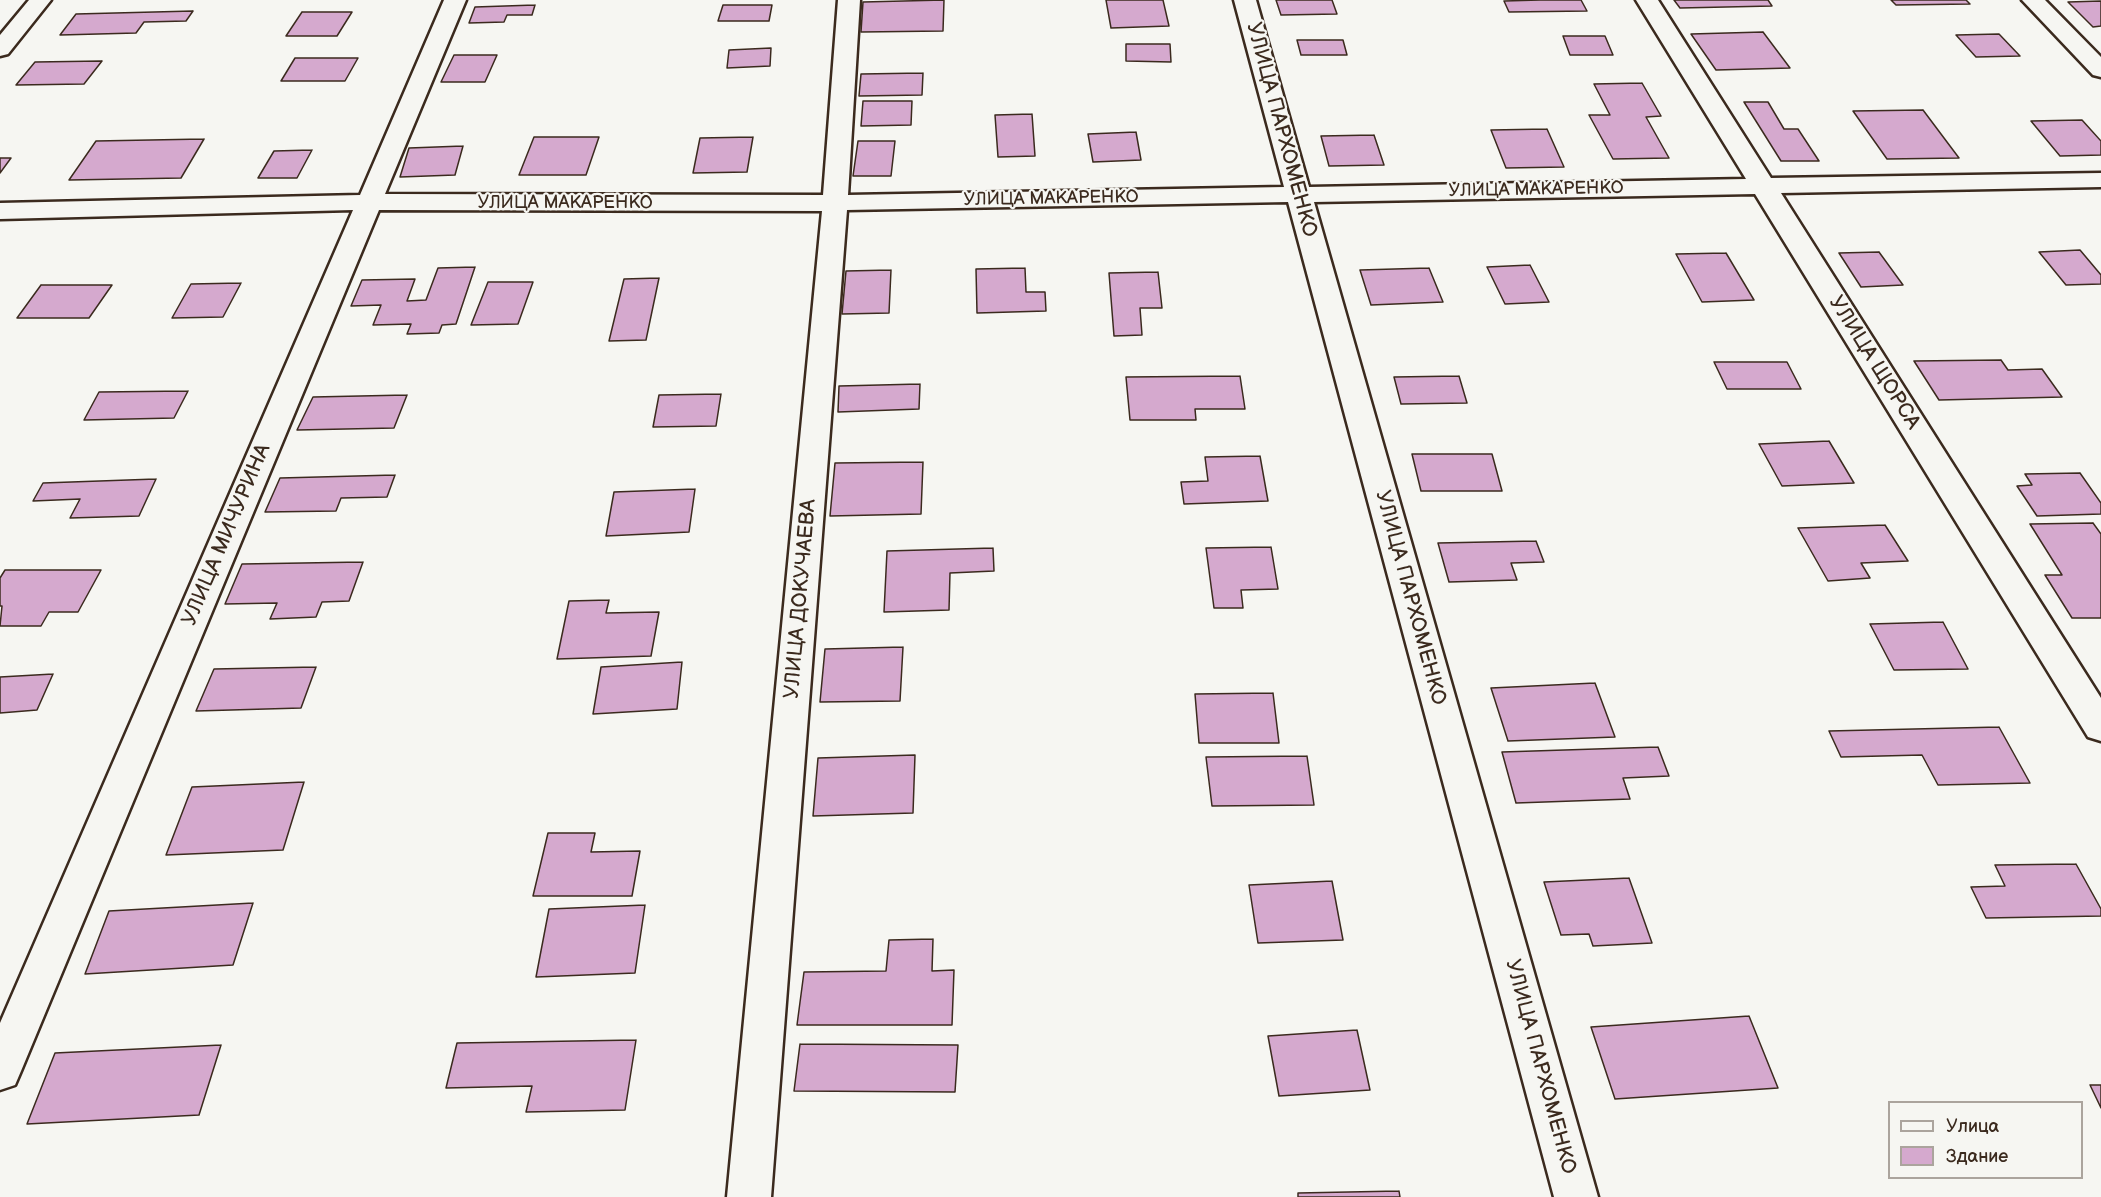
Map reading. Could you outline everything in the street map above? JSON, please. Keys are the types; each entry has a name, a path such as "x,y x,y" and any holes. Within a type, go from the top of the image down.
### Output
{"street":[{"path":"0,49 40,0"},
{"name":"УЛИЦА МИЧУРИНА","path":"0,1071 455,0"},
{"name":"УЛИЦА ДОКУЧАЕВА","path":"749,1197 835,203 849,0"},
{"name":"УЛИЦА ПАРХОМЕНКО","path":"1245,0 1576,1197"},
{"name":"УЛИЦА ЩОРСА","path":"1647,0 2101,727"},
{"path":"2033,0 2101,70"},
{"name":"УЛИЦА МАКАРЕНКО","path":"0,211 369,202 835,203 2101,180"}],"building":[{"path":"944,0 943,31 861,32 863,2"},
{"path":"1106,0 1163,0 1169,26 1111,28"},
{"path":"1276,0 1332,0 1337,14 1281,15"},
{"path":"1581,0 1587,11 1509,12 1504,1"},
{"path":"1674,0 1768,0 1772,6 1680,8"},
{"path":"1891,0 1966,0 1970,4 1896,5"},
{"path":"2101,1 2101,26 2093,27 2068,2"},
{"path":"535,5 532,15 507,15 504,22 469,23 475,7"},
{"path":"723,5 772,5 769,21 718,21"},
{"path":"193,11 186,21 144,22 136,33 60,35 76,14"},
{"path":"302,12 352,12 337,36 286,36"},
{"path":"1763,32 1790,68 1716,70 1691,34"},
{"path":"1999,34 2020,56 1976,57 1956,35"},
{"path":"1563,36 1605,36 1613,55 1570,55"},
{"path":"1297,40 1343,40 1347,55 1301,55"},
{"path":"1126,44 1170,44 1171,62 1126,61"},
{"path":"771,48 770,66 727,68 729,50"},
{"path":"454,55 497,55 485,82 441,82"},
{"path":"295,58 358,58 345,81 281,81"},
{"path":"102,61 84,84 16,85 35,62"},
{"path":"923,73 922,95 859,96 861,74"},
{"path":"1642,83 1661,116 1646,117 1669,158 1613,159 1589,115 1610,115 1594,84"},
{"path":"863,101 912,101 911,125 861,126"},
{"path":"1744,102 1768,102 1784,129 1798,129 1819,161 1781,161"},
{"path":"1923,110 1959,158 1887,159 1853,111"},
{"path":"1032,114 1035,156 998,157 995,115"},
{"path":"2082,120 2101,141 2101,155 2060,156 2031,121"},
{"path":"1547,129 1564,167 1506,168 1491,130"},
{"path":"1136,132 1141,160 1093,162 1088,134"},
{"path":"1374,135 1384,165 1329,166 1321,136"},
{"path":"534,137 599,137 586,175 519,175"},
{"path":"753,137 747,172 693,173 700,138"},
{"path":"204,139 181,178 69,180 96,141"},
{"path":"858,141 895,141 891,176 853,176"},
{"path":"463,146 455,175 400,177 409,148"},
{"path":"312,150 297,178 258,178 274,151"},
{"path":"0,158 11,158 0,173"},
{"path":"2080,250 2101,275 2101,284 2066,285 2039,252"},
{"path":"1879,252 1903,285 1861,287 1839,253"},
{"path":"1726,253 1754,300 1702,302 1676,254"},
{"path":"1530,265 1549,302 1505,304 1487,267"},
{"path":"475,267 456,324 442,325 439,333 407,334 411,324 373,325 381,305 351,306 362,280 415,279 407,301 426,300 438,268"},
{"path":"1025,268 1026,292 1045,292 1046,311 977,313 976,269"},
{"path":"1429,268 1443,302 1371,305 1360,270"},
{"path":"891,270 889,313 842,314 846,271"},
{"path":"1158,272 1162,308 1140,308 1142,335 1114,336 1109,273"},
{"path":"659,278 646,340 609,341 624,279"},
{"path":"488,282 533,282 518,324 471,325"},
{"path":"241,283 223,317 172,318 191,284"},
{"path":"41,285 112,285 89,318 17,318"},
{"path":"2001,360 2008,370 2042,369 2062,397 1939,400 1914,361"},
{"path":"1714,362 1787,362 1801,389 1727,389"},
{"path":"1240,376 1245,409 1195,409 1196,420 1130,420 1126,377"},
{"path":"1459,376 1467,403 1401,404 1394,377"},
{"path":"920,384 919,409 838,412 839,386"},
{"path":"188,391 174,418 84,420 99,392"},
{"path":"721,394 716,426 653,427 659,395"},
{"path":"407,395 394,428 297,430 313,397"},
{"path":"1829,441 1854,483 1782,486 1759,444"},
{"path":"1412,454 1492,454 1502,491 1421,491"},
{"path":"1260,456 1268,501 1184,504 1181,482 1208,481 1205,457"},
{"path":"923,462 921,514 830,516 835,463"},
{"path":"2080,473 2101,503 2101,514 2037,516 2017,486 2032,485 2025,474"},
{"path":"395,475 387,497 341,498 336,511 265,512 280,478"},
{"path":"156,479 139,516 70,518 80,499 33,501 43,483"},
{"path":"695,489 689,532 606,536 614,492"},
{"path":"2093,523 2101,534 2101,618 2072,618 2045,575 2062,575 2030,524"},
{"path":"1885,525 1908,561 1861,563 1870,578 1828,581 1798,528"},
{"path":"1536,541 1544,562 1511,563 1517,580 1449,582 1438,543"},
{"path":"1271,547 1278,589 1241,590 1243,608 1214,608 1206,548"},
{"path":"993,548 994,571 950,573 949,610 884,612 887,551"},
{"path":"363,562 349,601 322,602 316,617 270,619 277,603 225,604 242,564"},
{"path":"5,570 101,570 78,612 49,612 41,626 0,626 2,606 0,606 0,578"},
{"path":"609,600 606,613 659,612 651,656 557,659 569,601"},
{"path":"1943,622 1968,669 1894,670 1870,624"},
{"path":"903,647 900,701 820,702 825,649"},
{"path":"682,662 677,709 593,714 601,667"},
{"path":"316,667 301,708 196,711 214,669"},
{"path":"53,674 37,710 0,713 0,677"},
{"path":"1595,683 1615,737 1508,741 1491,688"},
{"path":"1273,693 1279,743 1199,743 1195,694"},
{"path":"1999,727 2030,783 1938,785 1922,755 1841,757 1829,731"},
{"path":"1658,747 1669,776 1623,778 1630,799 1516,803 1502,752"},
{"path":"915,755 913,813 813,816 818,758"},
{"path":"1307,756 1314,805 1212,806 1206,757"},
{"path":"304,782 283,850 166,855 192,787"},
{"path":"548,833 595,833 591,852 640,851 632,896 533,896"},
{"path":"2076,864 2101,909 2101,916 1986,918 1971,887 2005,886 1995,865"},
{"path":"1629,878 1652,943 1593,946 1589,934 1561,935 1544,882"},
{"path":"1332,881 1343,940 1258,943 1249,885"},
{"path":"253,903 233,965 85,974 109,911"},
{"path":"645,905 635,973 536,977 549,909"},
{"path":"933,939 932,971 954,970 952,1025 797,1025 804,972 886,971 889,940"},
{"path":"1749,1016 1778,1088 1615,1099 1591,1027"},
{"path":"1357,1030 1370,1090 1279,1096 1268,1036"},
{"path":"636,1040 625,1110 526,1112 532,1086 446,1088 457,1043"},
{"path":"800,1044 958,1045 955,1092 794,1091"},
{"path":"221,1045 199,1115 27,1124 55,1053"},
{"path":"2090,1085 2101,1085 2101,1108"},
{"path":"1399,1191 1400,1197 1298,1197 1298,1193"}]}
